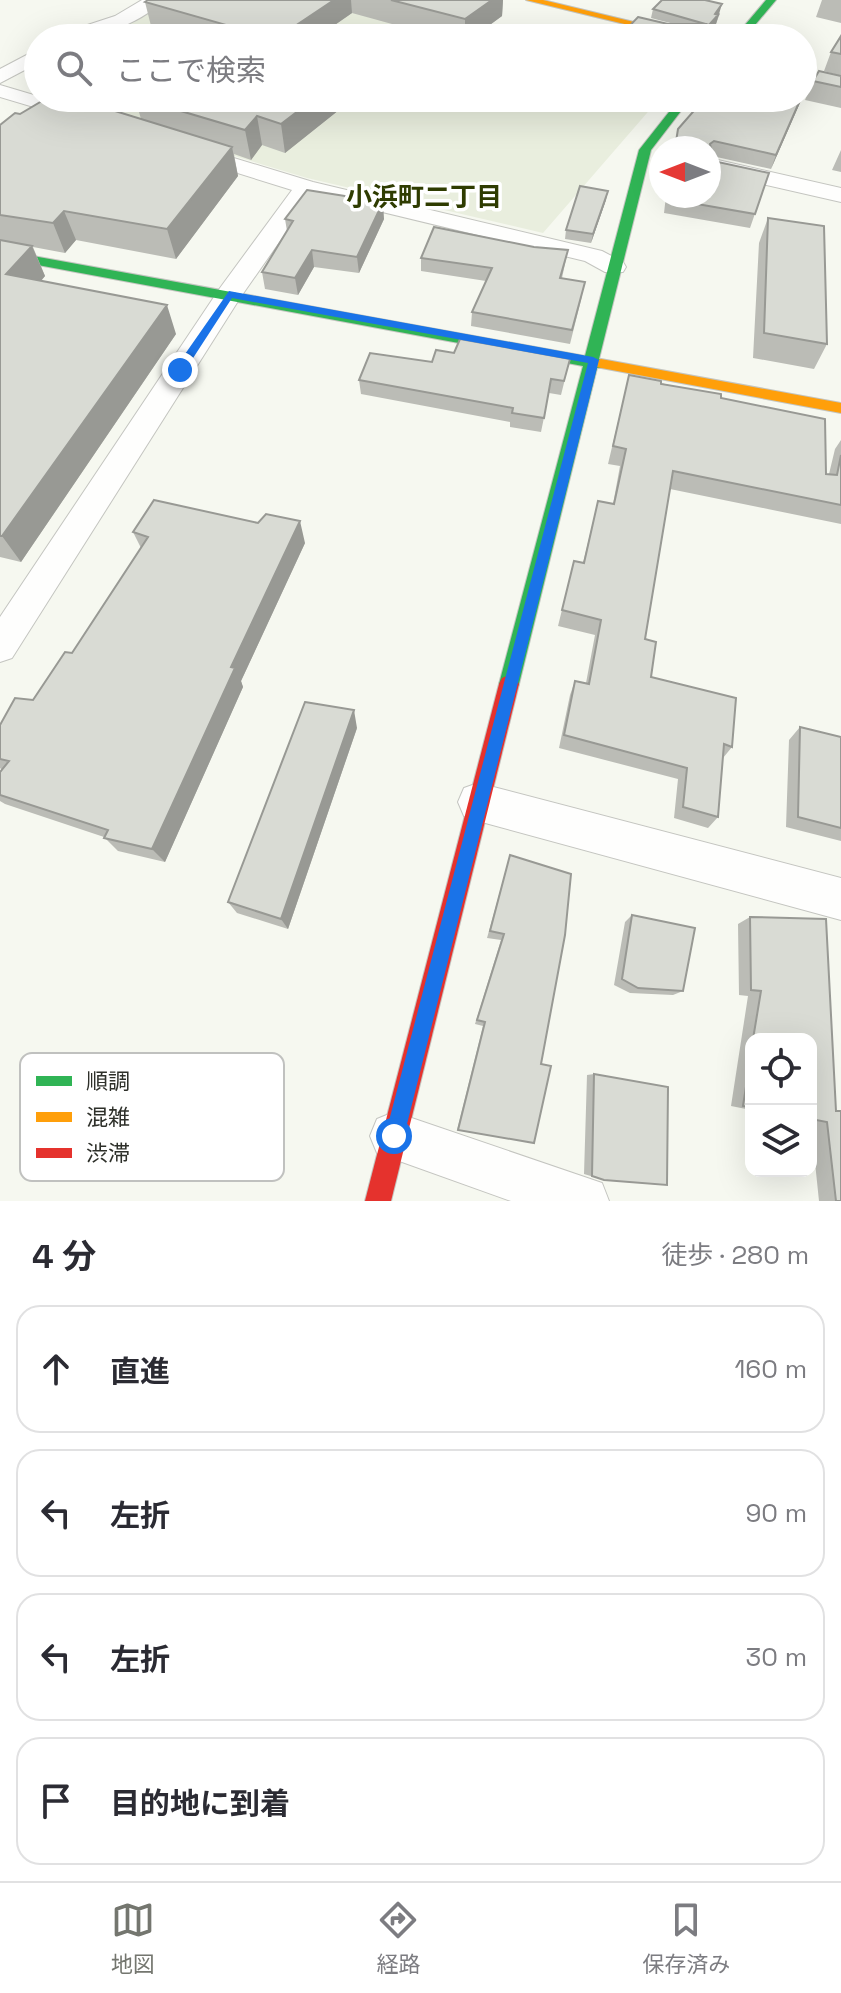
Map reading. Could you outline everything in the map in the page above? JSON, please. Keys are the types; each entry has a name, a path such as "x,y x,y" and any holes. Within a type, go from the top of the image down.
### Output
{"main road":[{"path":"531,0 635,24"},
{"path":"751,24 771,0"},
{"path":"507,7 579,24"},
{"path":"817,66 841,72"},
{"path":"817,80 841,86"},
{"path":"657,136 659,129 674,112"},
{"path":"378,1201 593,360 614,267 649,164"},
{"path":"0,254 593,360 841,408"}],"street":[{"path":"109,24 154,0"},
{"path":"0,77 24,63"},
{"path":"0,91 24,98"},
{"path":"30,124 43,112"},
{"path":"71,112 110,125"},
{"path":"170,144 306,187 593,256 614,267"},
{"path":"721,168 841,195"},
{"path":"0,647 229,294 306,187"},
{"path":"478,802 841,899"},
{"path":"394,1136 584,1201"}],"shaded area":[{"path":"169,0 329,0 423,24 130,24"},
{"path":"90,112 648,112 543,233 307,178"}],"building":[{"path":"334,0 298,24 223,24 145,2"},
{"path":"391,0 492,0 465,19"},
{"path":"662,0 705,0 722,4 710,24 653,9"},
{"path":"638,17 668,24 631,24"},
{"path":"841,36 841,54 831,52"},
{"path":"819,71 841,76 841,87 817,82"},
{"path":"118,112 232,147 167,229 64,211 53,223 0,215 0,125 15,113"},
{"path":"184,112 297,112 281,124 257,116 245,130"},
{"path":"693,112 795,112 776,155 721,143 721,136 677,136 678,129"},
{"path":"721,163 769,173 755,214 720,208"},
{"path":"580,186 608,191 593,234 566,230"},
{"path":"307,190 383,202 357,257 312,250 295,278 262,272 293,221 285,219"},
{"path":"768,218 824,226 827,344 764,333"},
{"path":"434,227 534,247 568,250 560,278 585,282 572,330 472,312 492,268 421,258"},
{"path":"0,240 32,246 6,274 167,305 2,536 0,536"},
{"path":"460,339 570,359 564,381 551,379 544,418 512,413 513,408 359,380 370,353 432,362 436,350 454,353"},
{"path":"629,375 825,419 826,474 837,475 841,455 841,505 673,471 645,639 656,642 651,677 736,698 732,747 724,744 718,817 683,807 687,768 564,735 575,681 589,684 601,620 562,610 574,561 584,563 598,501 614,504 626,449 613,446"},
{"path":"154,500 258,523 266,514 300,521 231,667 235,668 152,849 104,838 108,830 0,795 0,772 9,761 0,759 0,725 15,698 33,700 65,652 72,653 148,537 133,532"},
{"path":"305,702 354,710 281,919 228,902"},
{"path":"800,727 841,737 841,828 798,817"},
{"path":"510,855 571,874 565,935 541,1064 551,1066 534,1143 458,1130 485,1022 477,1020 504,934 490,931"},
{"path":"632,915 695,928 683,991 638,988 622,979"},
{"path":"750,917 826,919 836,1111 841,1111 841,1201 836,1201 827,1122 817,1120 817,1033 754,1033 761,991 751,990"},
{"path":"594,1074 668,1087 667,1185 604,1180 592,1176"}],"traffic: fast":[{"path":"751,24 771,0"},
{"path":"509,684 645,150 675,112"},
{"path":"0,254 601,364"}],"traffic: slow":[{"path":"531,0 635,24"},
{"path":"817,80 841,86"},
{"path":"601,364 841,408"}],"traffic: jam":[{"path":"378,1201 509,684"}],"district":[{"name":"小浜町二丁目","path":"424,197"}],"route":[{"path":"180,370 229,294 593,360 394,1136"}]}
